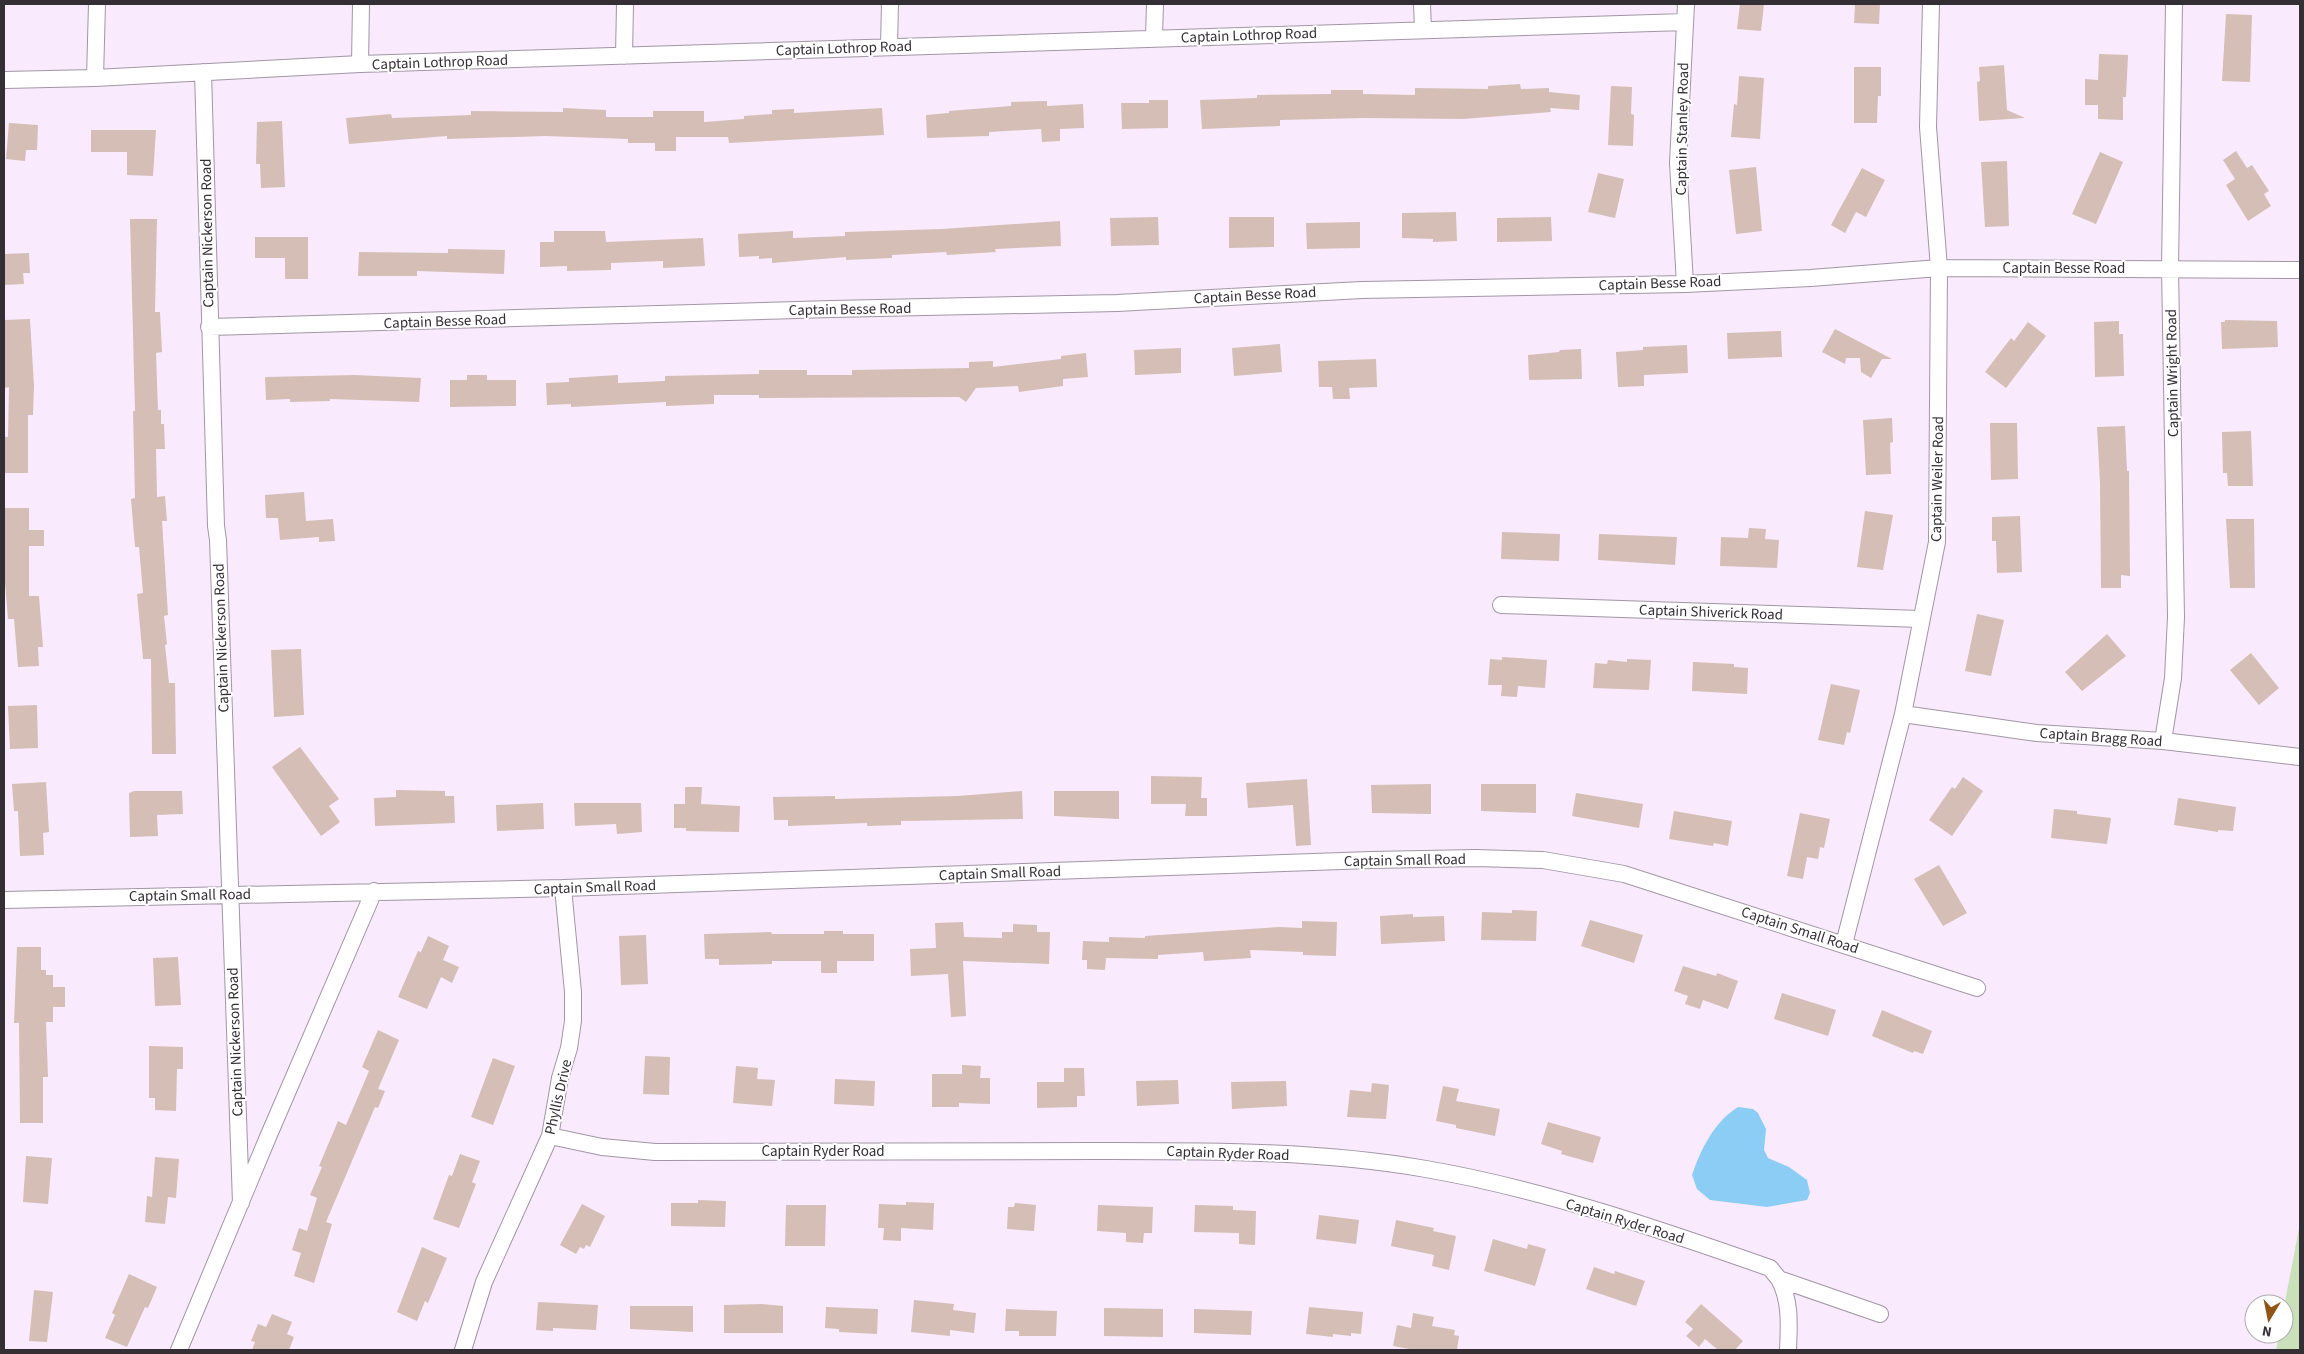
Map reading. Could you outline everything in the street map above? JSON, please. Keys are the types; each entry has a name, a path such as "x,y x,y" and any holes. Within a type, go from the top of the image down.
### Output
{"street":[{"path":"95,78 97,4"},
{"path":"360,64 361,4"},
{"path":"624,56 625,4"},
{"path":"889,46 890,4"},
{"path":"1154,37 1155,4"},
{"path":"1422,4 1423,30"},
{"name":"Captain Stanley Road","path":"1685,284 1678,163 1686,4"},
{"name":"Captain Weiler Road","path":"1844,944 1903,714 1937,542 1939,268 1928,127 1931,4"},
{"name":"Captain Wright Road","path":"2163,741 2174,678 2176,617 2170,268 2174,4"},
{"name":"Captain Lothrop Road","path":"4,80 95,78 360,64 1154,37 1685,22"},
{"name":"Captain Nickerson Road","path":"203,72 209,327 241,1203"},
{"name":"Captain Besse Road","path":"209,327 832,308 1117,303 1362,290 1685,284 1811,278 1939,268 2300,270"},
{"name":"Captain Shiverick Road","path":"1501,605 1921,619"},
{"name":"Captain Bragg Road","path":"1903,714 2036,733 2163,741 2300,758"},
{"name":"Captain Small Road","path":"4,900 563,888 1371,860 1476,858 1543,860 1624,874 1977,988"},
{"name":"Phyllis Drive","path":"463,1350 484,1282 550,1136 560,1078 569,1048 573,1021 573,984 563,888"},
{"name":"Captain Nickerson Road","path":"179,1350 374,891"},
{"name":"Captain Ryder Road","path":"550,1136 602,1147 655,1152 1185,1151 1313,1156 1382,1163 1426,1169 1491,1182 1596,1210 1770,1268 1779,1280 1880,1314"},
{"path":"1779,1280 1786,1292 1789,1319 1788,1350"}],"green space":[{"path":"2300,1223 2300,1350 2276,1350 2277,1344 2294,1344 2294,1294 2286,1294"}],"water":[{"path":"1738,1107 1753,1109 1758,1113 1766,1129 1764,1150 1768,1158 1789,1167 1807,1180 1810,1193 1807,1200 1767,1207 1710,1200 1697,1189 1692,1175 1704,1146 1715,1128"}],"building":[{"path":"1740,4 1764,4 1761,31 1737,29"},
{"path":"1855,4 1880,4 1879,24 1854,23"},
{"path":"2226,14 2252,15 2250,82 2222,81"},
{"path":"2099,54 2128,55 2126,97 2123,97 2123,120 2098,119 2098,105 2085,105 2085,79 2098,80"},
{"path":"2004,65 2007,110 2025,118 1979,121 1977,82 1980,81 1979,67"},
{"path":"1854,67 1881,67 1881,96 1878,96 1877,123 1854,123"},
{"path":"1739,76 1764,78 1760,139 1731,137 1734,104 1737,105"},
{"path":"1520,84 1521,89 1549,88 1549,92 1580,95 1579,110 1550,108 1551,112 1463,119 1364,118 1280,120 1280,126 1202,129 1200,100 1257,98 1257,95 1331,94 1331,90 1363,90 1363,94 1415,95 1415,88 1488,89 1488,86"},
{"path":"1611,86 1632,87 1631,114 1634,115 1633,146 1608,145"},
{"path":"1149,100 1168,100 1168,128 1122,129 1121,103 1149,103"},
{"path":"1047,101 1047,106 1083,104 1084,128 1060,129 1060,141 1042,142 1041,129 989,132 989,136 927,138 926,115 949,113 949,111 1011,106 1011,102"},
{"path":"563,108 606,110 606,117 653,117 653,111 704,111 704,122 744,119 744,116 772,114 772,110 794,109 794,113 882,108 884,135 729,143 728,137 676,137 676,151 655,151 655,143 628,143 628,139 545,136 447,139 447,136 349,144 346,118 391,114 392,118 471,115 471,111 563,112"},
{"path":"282,121 285,187 261,188 260,164 256,164 257,122"},
{"path":"9,123 38,125 37,150 26,150 25,161 6,159"},
{"path":"91,130 156,130 153,176 127,175 127,152 91,152"},
{"path":"2236,151 2247,168 2252,165 2269,191 2264,194 2271,206 2248,221 2226,185 2235,179 2223,160"},
{"path":"2100,152 2123,162 2096,224 2072,214"},
{"path":"2007,161 2009,226 1985,227 1981,162"},
{"path":"1756,167 1762,231 1736,234 1729,170"},
{"path":"1862,168 1885,180 1866,217 1856,212 1845,233 1831,225"},
{"path":"1598,173 1624,179 1615,218 1588,212"},
{"path":"1456,212 1457,241 1433,242 1433,239 1402,238 1402,213"},
{"path":"1158,217 1159,245 1111,246 1110,218"},
{"path":"1229,217 1274,217 1274,247 1229,248"},
{"path":"1551,217 1552,241 1497,242 1497,218"},
{"path":"130,219 157,219 155,312 160,312 162,352 156,353 158,410 161,410 161,424 164,424 165,449 156,449 157,497 165,496 167,521 162,521 168,615 164,616 167,644 165,645 169,683 175,683 176,754 152,754 151,659 143,659 137,594 143,593 139,547 135,547 131,499 135,498 133,411 135,411"},
{"path":"1060,221 1061,246 995,249 996,252 947,255 946,252 892,255 892,258 846,260 846,257 772,263 772,258 759,259 759,256 739,257 738,234 793,231 793,238 845,236 845,232 942,229"},
{"path":"1360,222 1360,248 1307,249 1306,223"},
{"path":"554,231 605,231 606,242 703,238 705,266 663,268 663,261 611,263 611,270 567,271 567,266 540,267 540,242 554,242"},
{"path":"255,237 308,237 308,279 285,279 285,258 255,258"},
{"path":"448,249 505,250 504,274 417,271 417,276 358,276 359,252 448,253"},
{"path":"29,253 30,273 23,273 24,284 4,285 4,254"},
{"path":"30,319 34,386 33,415 28,415 28,473 4,473 4,437 8,437 9,387 4,388 4,320"},
{"path":"2225,320 2277,321 2278,347 2222,349 2221,322 2225,322"},
{"path":"2119,321 2119,334 2123,334 2124,376 2095,377 2094,322"},
{"path":"2028,322 2046,336 2006,388 1985,372 2011,338 2014,341"},
{"path":"1835,329 1892,359 1882,359 1871,378 1861,372 1860,358 1846,358 1845,364 1822,352"},
{"path":"1781,331 1782,357 1728,359 1727,333"},
{"path":"1280,344 1282,372 1234,376 1232,348"},
{"path":"1687,345 1688,373 1644,375 1644,386 1618,387 1616,352 1643,350 1643,347"},
{"path":"1181,348 1181,373 1135,375 1134,350"},
{"path":"1581,349 1582,379 1529,380 1528,355"},
{"path":"1086,353 1088,377 1063,379 1063,386 1019,392 1018,386 976,388 966,402 959,397 759,398 759,395 714,395 714,404 666,406 666,402 571,407 571,404 547,405 546,383 569,382 569,378 618,375 618,383 665,381 665,376 759,374 759,370 807,370 807,375 852,375 852,370 969,368 969,362 993,361 993,367 1061,359 1061,356"},
{"path":"1376,359 1377,387 1349,388 1350,399 1333,399 1332,387 1319,387 1318,361"},
{"path":"355,375 421,378 419,402 330,399 330,401 290,402 290,399 266,400 265,377"},
{"path":"467,375 487,375 487,380 516,380 516,406 450,407 450,380 467,380"},
{"path":"1892,418 1893,442 1890,443 1891,474 1866,475 1863,420"},
{"path":"1990,423 2017,423 2018,479 1991,480"},
{"path":"2125,426 2127,471 2129,471 2130,576 2121,575 2121,588 2101,588 2100,483 2097,427"},
{"path":"2251,431 2253,486 2228,486 2227,473 2223,473 2222,432"},
{"path":"304,492 306,521 333,519 335,541 319,542 319,537 280,540 278,518 266,518 265,495"},
{"path":"4,508 29,508 29,530 44,530 44,546 29,546 29,596 39,596 43,647 38,647 39,666 18,667 14,619 8,619 4,570"},
{"path":"1865,511 1893,515 1883,570 1857,567"},
{"path":"2020,516 2022,572 1997,573 1996,541 1992,541 1992,517"},
{"path":"2226,519 2254,519 2255,588 2230,588"},
{"path":"1749,528 1766,529 1765,539 1779,540 1777,568 1720,566 1721,537 1748,538"},
{"path":"1502,532 1560,534 1559,561 1501,559"},
{"path":"1599,534 1677,537 1675,565 1598,560"},
{"path":"1977,614 2004,620 1991,676 1965,671"},
{"path":"2107,634 2126,656 2082,691 2065,672"},
{"path":"301,649 304,715 274,717 271,650"},
{"path":"2251,653 2279,688 2259,705 2230,670"},
{"path":"1502,657 1547,660 1545,688 1518,686 1517,697 1501,696 1502,685 1488,685 1490,659 1502,660"},
{"path":"1627,659 1651,660 1649,690 1593,688 1595,663 1607,664 1608,660 1627,662"},
{"path":"1693,662 1734,664 1734,667 1748,668 1747,694 1692,691"},
{"path":"1831,684 1860,690 1850,733 1847,732 1844,745 1818,740"},
{"path":"37,705 38,748 10,749 8,706"},
{"path":"300,747 339,799 329,806 340,822 321,836 272,767"},
{"path":"1151,776 1202,777 1201,798 1207,798 1207,816 1185,816 1186,804 1151,804"},
{"path":"1963,777 1983,791 1952,836 1929,820 1952,787 1955,789"},
{"path":"1307,779 1311,845 1296,846 1293,805 1248,808 1246,783"},
{"path":"46,782 49,832 43,833 44,855 20,856 18,811 14,811 12,784"},
{"path":"1431,784 1431,814 1372,813 1371,785"},
{"path":"1481,784 1536,784 1536,813 1481,811"},
{"path":"685,787 702,787 701,804 740,806 739,832 686,831 686,828 674,828 674,804 685,804"},
{"path":"396,790 445,791 445,796 454,796 455,823 375,826 374,798 396,797"},
{"path":"134,791 182,791 183,814 157,815 158,836 130,837 129,793"},
{"path":"1022,791 1023,819 901,821 901,825 867,826 867,823 788,826 788,820 774,820 773,797 835,796 835,799 958,796"},
{"path":"1054,791 1119,791 1119,819 1054,816"},
{"path":"1576,793 1643,804 1639,828 1572,816"},
{"path":"2178,798 2236,807 2233,831 2218,830 2218,832 2174,825"},
{"path":"543,803 544,829 497,831 496,805"},
{"path":"574,803 641,803 642,832 617,834 616,824 575,826"},
{"path":"2054,809 2077,811 2077,814 2111,818 2107,844 2051,838"},
{"path":"1674,811 1732,821 1728,846 1714,843 1713,846 1669,839"},
{"path":"1800,813 1830,819 1824,848 1820,847 1818,859 1807,857 1803,879 1787,876"},
{"path":"1939,865 1967,913 1943,926 1914,879"},
{"path":"1512,910 1537,911 1536,941 1481,940 1482,912 1512,913"},
{"path":"1413,914 1413,917 1444,916 1445,941 1381,944 1380,916"},
{"path":"1590,920 1643,935 1634,963 1581,946"},
{"path":"1302,921 1337,922 1336,956 1303,955 1303,952 1250,950 1251,958 1204,961 1203,952 1158,955 1158,959 1106,958 1105,970 1087,969 1087,960 1082,960 1083,941 1109,942 1109,937 1145,938 1145,936 1278,927 1302,928"},
{"path":"963,922 964,937 1002,938 1002,932 1013,932 1013,924 1037,925 1037,932 1050,932 1049,964 963,961 966,1016 951,1017 948,974 911,976 910,949 936,948 935,923"},
{"path":"824,931 843,931 843,934 874,934 874,961 837,961 837,973 821,973 821,961 772,961 772,964 719,965 719,959 705,959 704,934 771,932 772,934 824,934"},
{"path":"646,935 648,984 621,985 619,936"},
{"path":"428,936 449,946 443,960 459,967 452,983 441,977 427,1009 398,997 418,951 421,952"},
{"path":"17,947 41,947 41,970 46,970 46,975 53,975 53,987 65,987 65,1007 53,1007 53,1022 46,1022 48,1077 43,1077 43,1123 20,1123 19,1023 14,1023"},
{"path":"178,957 181,1005 155,1006 153,958"},
{"path":"1683,966 1716,976 1717,973 1738,981 1728,1009 1703,1000 1700,1009 1685,1004 1688,996 1674,991"},
{"path":"1782,993 1836,1010 1828,1036 1774,1019"},
{"path":"1882,1010 1932,1031 1923,1054 1914,1051 1913,1053 1872,1036"},
{"path":"378,1030 399,1040 378,1089 385,1091 378,1108 375,1107 326,1222 332,1224 314,1283 294,1276 301,1253 292,1250 299,1228 307,1231 317,1198 310,1195 322,1167 319,1166 338,1121 346,1125 369,1071 362,1067"},
{"path":"149,1046 183,1047 183,1069 177,1069 176,1111 155,1110 155,1098 149,1098"},
{"path":"645,1056 670,1057 669,1095 643,1094"},
{"path":"493,1058 515,1066 493,1125 471,1117"},
{"path":"962,1065 981,1066 980,1078 990,1078 990,1104 959,1103 959,1107 932,1107 932,1074 962,1074"},
{"path":"736,1066 758,1068 757,1079 775,1080 772,1106 733,1103"},
{"path":"1064,1068 1084,1068 1085,1096 1077,1096 1077,1107 1037,1108 1037,1082 1064,1082"},
{"path":"835,1079 875,1081 874,1106 834,1104"},
{"path":"1178,1080 1179,1104 1137,1106 1136,1081"},
{"path":"1286,1081 1287,1106 1232,1109 1231,1082"},
{"path":"1372,1083 1389,1085 1386,1119 1347,1117 1350,1090 1371,1092"},
{"path":"1443,1086 1459,1089 1456,1101 1500,1109 1495,1136 1456,1128 1456,1125 1436,1121"},
{"path":"1548,1122 1601,1137 1593,1163 1561,1154 1562,1151 1541,1144"},
{"path":"460,1154 480,1161 472,1182 476,1184 459,1228 433,1219 449,1175 452,1176"},
{"path":"26,1156 52,1158 48,1204 23,1202"},
{"path":"155,1157 179,1159 176,1198 168,1197 165,1224 145,1222 147,1196 152,1197"},
{"path":"698,1200 726,1201 725,1227 671,1226 671,1203 698,1203"},
{"path":"906,1202 934,1203 933,1230 901,1228 901,1241 883,1240 884,1228 878,1228 879,1204 906,1205"},
{"path":"1015,1203 1036,1205 1034,1231 1007,1229 1008,1207 1014,1207"},
{"path":"582,1204 605,1216 590,1247 586,1245 584,1249 580,1247 576,1254 560,1245"},
{"path":"786,1205 826,1205 825,1246 785,1246"},
{"path":"1098,1205 1153,1207 1152,1233 1144,1233 1143,1243 1126,1242 1126,1233 1097,1231"},
{"path":"1195,1205 1233,1206 1233,1210 1256,1211 1255,1245 1239,1244 1239,1233 1194,1232"},
{"path":"1319,1215 1359,1220 1356,1244 1316,1239"},
{"path":"1396,1220 1434,1228 1433,1231 1456,1236 1449,1270 1432,1266 1434,1255 1391,1246"},
{"path":"1493,1239 1527,1249 1528,1244 1546,1249 1535,1286 1484,1271"},
{"path":"422,1247 447,1258 428,1303 425,1301 417,1321 397,1312"},
{"path":"1594,1267 1614,1274 1615,1271 1645,1281 1636,1306 1586,1289"},
{"path":"129,1274 157,1287 148,1308 145,1307 127,1347 105,1338 115,1315 112,1313"},
{"path":"34,1290 53,1292 47,1342 29,1341"},
{"path":"914,1300 954,1304 953,1310 976,1313 974,1333 950,1330 950,1336 911,1332"},
{"path":"538,1302 598,1305 596,1330 553,1328 553,1331 536,1330"},
{"path":"762,1304 783,1306 783,1333 724,1333 724,1305"},
{"path":"1701,1304 1743,1341 1735,1350 1718,1350 1705,1339 1699,1347 1686,1336 1693,1329 1685,1322"},
{"path":"630,1306 693,1306 693,1332 630,1329"},
{"path":"826,1307 878,1309 877,1334 839,1332 839,1329 825,1328"},
{"path":"1309,1307 1363,1312 1361,1334 1351,1333 1351,1336 1333,1334 1333,1337 1306,1334"},
{"path":"1104,1308 1163,1309 1163,1337 1104,1336"},
{"path":"1006,1309 1057,1311 1056,1336 1019,1336 1019,1331 1005,1331"},
{"path":"1194,1309 1252,1311 1251,1335 1194,1333"},
{"path":"1413,1313 1434,1317 1432,1326 1455,1330 1454,1335 1459,1336 1457,1350 1415,1350 1393,1346 1397,1325 1411,1328"},
{"path":"272,1314 292,1322 287,1334 294,1337 289,1350 252,1350 255,1342 251,1341 258,1324 266,1327"}]}
